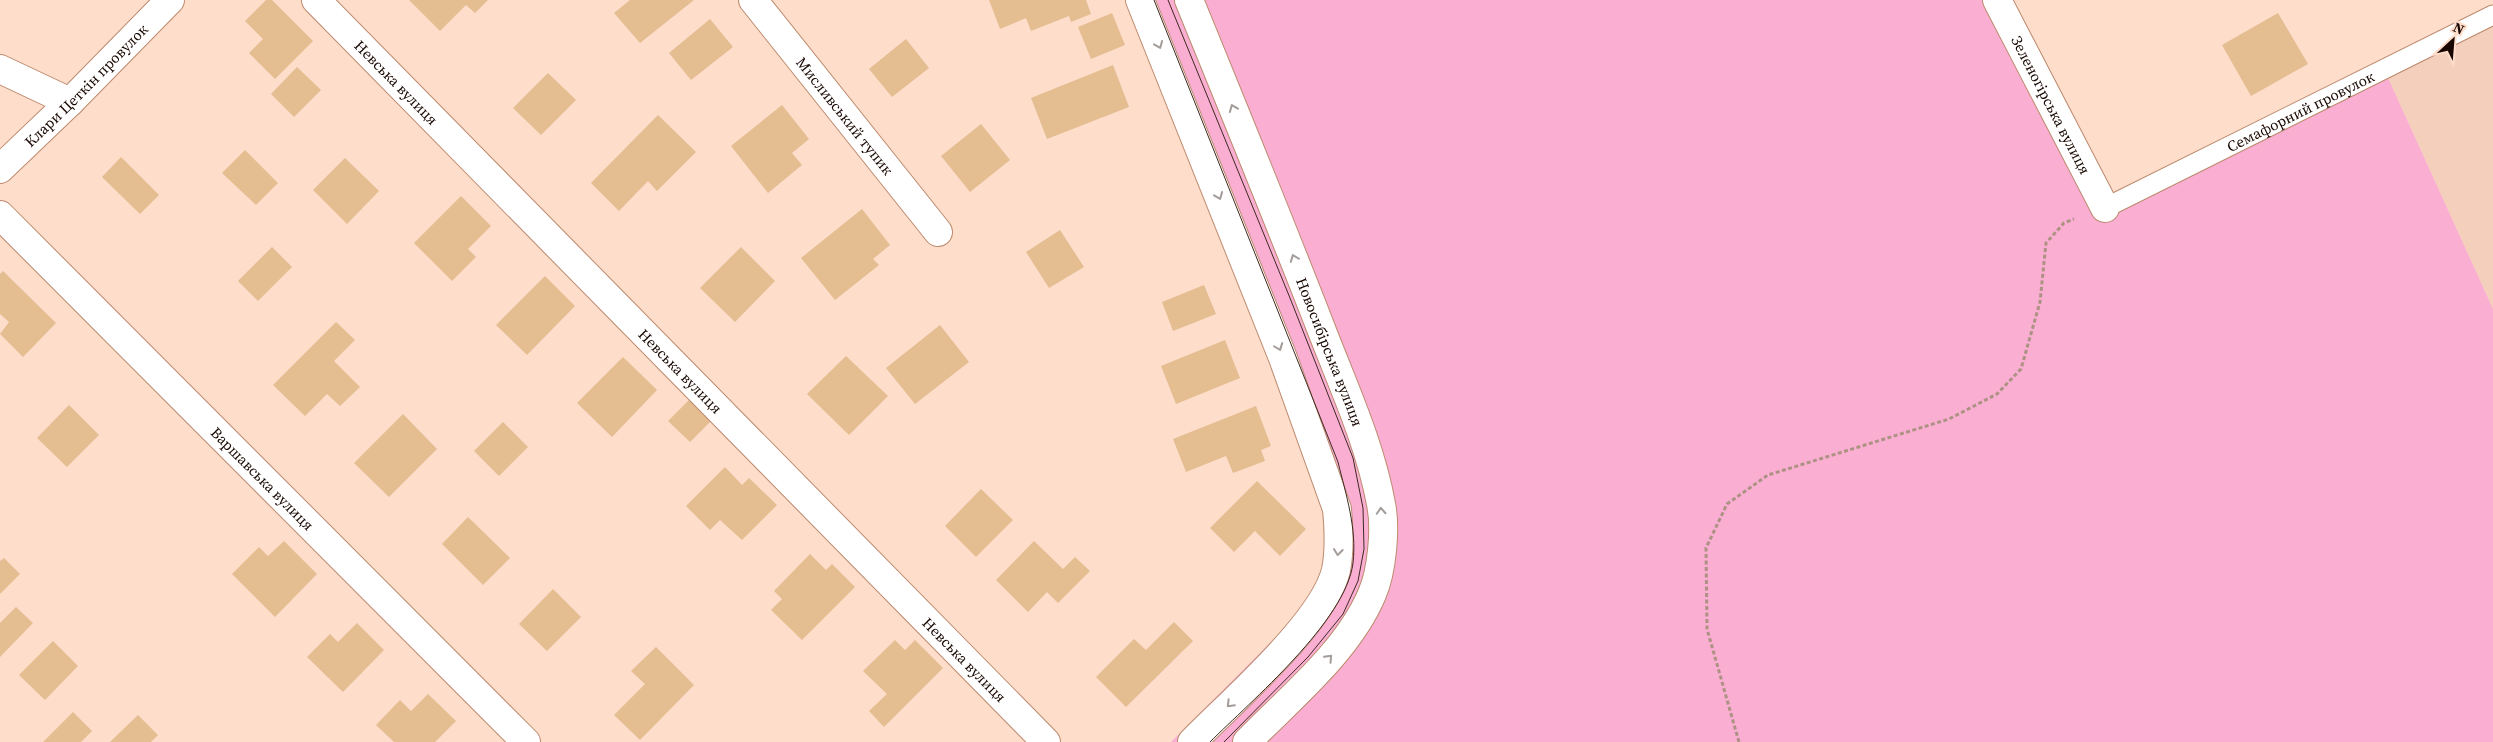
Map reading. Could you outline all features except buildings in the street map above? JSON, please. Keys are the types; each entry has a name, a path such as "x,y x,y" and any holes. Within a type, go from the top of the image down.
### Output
{"street":[{"name":"Клари Цеткін провулок","path":"0,169 70,102 170,0"},
{"name":"Невська вулиця","path":"316,0 1046,742"},
{"name":"Мисливський тупик","path":"753,0 938,232"},
{"path":"1140,0 1282,358 1337,509 1339,546 1336,571 1328,592 1308,622 1192,742"},
{"name":"Новосибірська вулиця","path":"1189,0 1288,242 1368,449 1382,506 1381,556 1373,593 1350,633 1332,656 1248,742"},
{"name":"Зеленогірська вулиця","path":"1997,0 2105,208"},
{"path":"0,69 70,102"},
{"name":"Варшавська вулиця","path":"0,215 526,742"}],"lane":[{"name":"Семафорний провулок","path":"2105,208 2491,21"}],"path":[{"path":"1739,742 1707,629 1706,548 1727,504 1768,475 1949,419 1998,394 2021,369 2040,302 2046,243 2064,223 2105,208"}],"shaded area":[{"path":"1140,0 1997,0 2106,207 2384,69 2493,309 2493,742 1171,742 1294,619 1324,570 1337,509"},
{"path":"2493,15 2493,309 2384,69"}],"tram line":[{"path":"1154,0 1338,462 1350,512 1354,550 1347,586 1333,610 1294,659 1210,742"},
{"path":"1168,0 1290,298 1353,458 1363,508 1364,549 1358,581 1343,614 1308,657 1224,742"}]}
